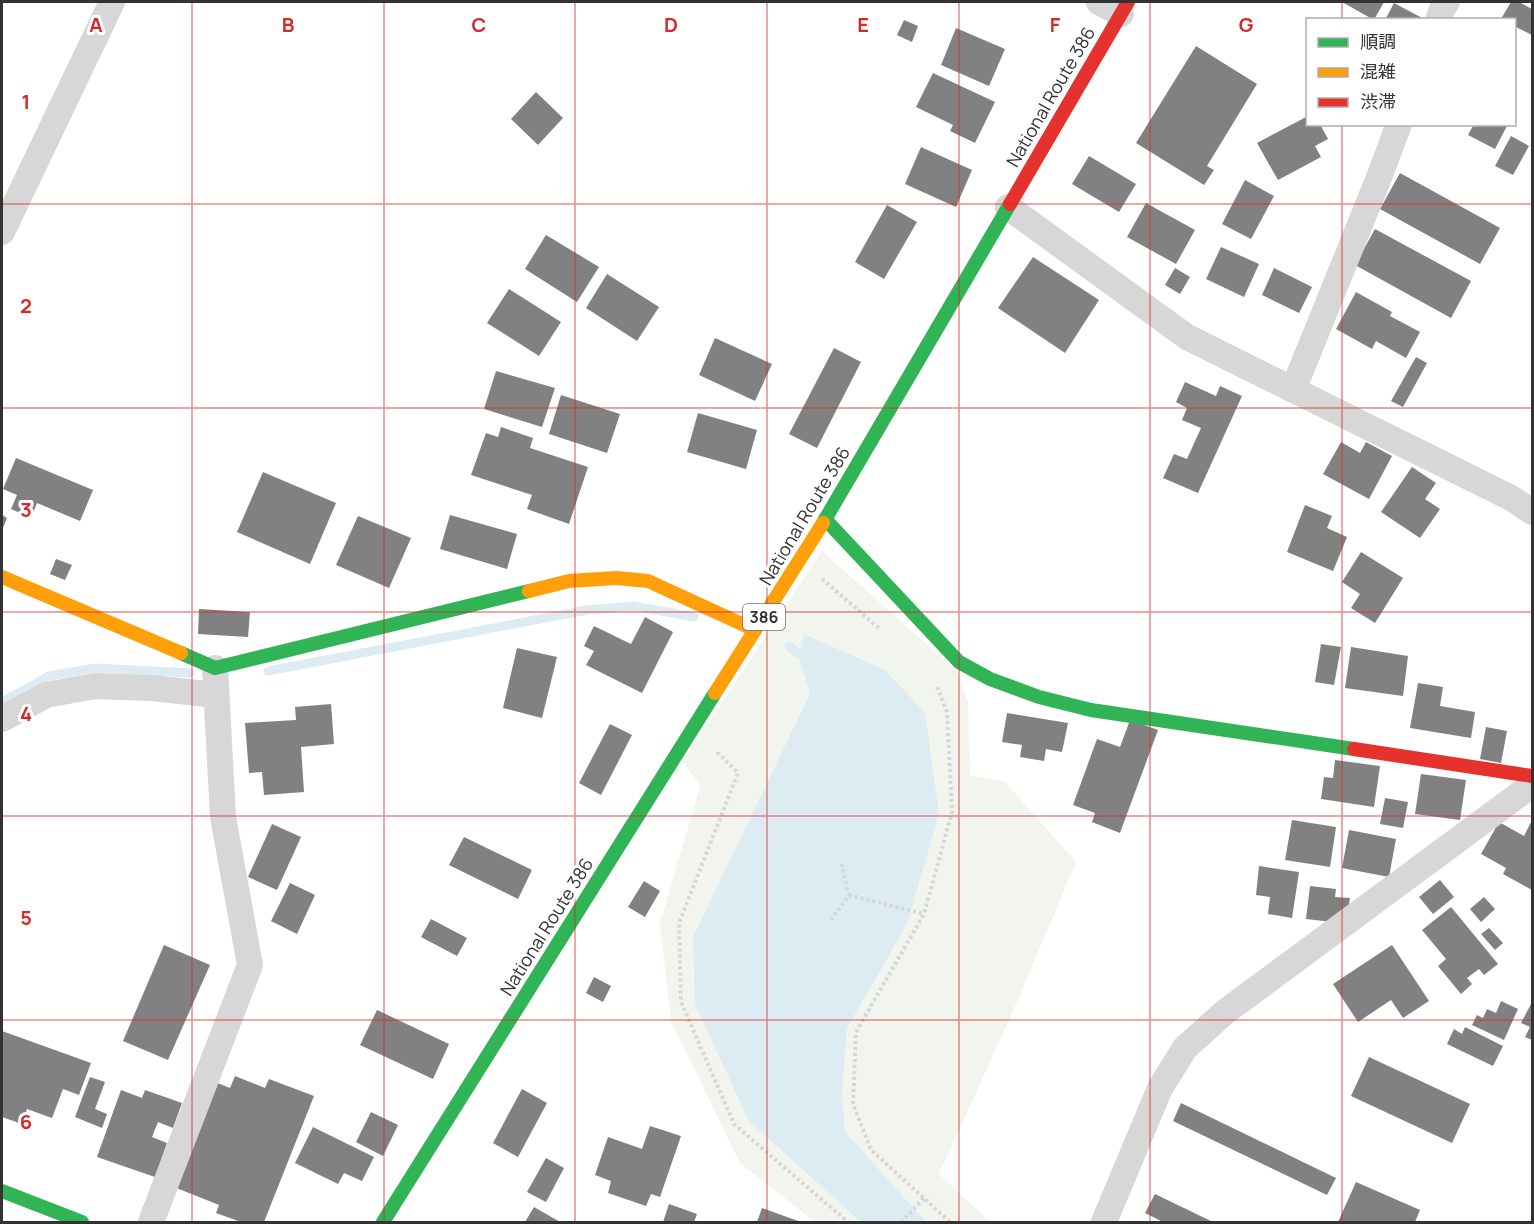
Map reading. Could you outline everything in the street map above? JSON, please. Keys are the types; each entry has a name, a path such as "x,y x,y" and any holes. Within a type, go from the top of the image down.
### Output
{"main road":[{"name":"National Route 386","path":"383,1222 825,519 1008,207 1116,6"},
{"path":"825,519 959,662 980,676 1017,690 1091,711 1533,776"},
{"path":"2,577 215,668 568,581 616,578 648,581 755,630"},
{"path":"2,1191 82,1222"}],"street":[{"path":"2,232 112,2"},
{"path":"1439,18 1448,2"},
{"path":"1293,390 1398,126"},
{"path":"1008,207 1187,337 1513,499 1533,512"},
{"path":"152,1222 250,965 223,817 215,668"},
{"path":"2,719 46,695 95,686 152,688 216,695"},
{"path":"1104,1222 1161,1088 1185,1048 1226,1012 1533,785"}],"path":[{"path":"817,588 822,578 881,629"},
{"path":"935,682 947,711 952,812 924,914 856,1032 854,1104 871,1150 950,1222"},
{"path":"723,743 718,753 738,773 679,923 681,1002 734,1124 848,1222"},
{"path":"831,920 849,895 841,862"},
{"path":"849,895 924,914"},
{"path":"901,1222 924,1198"}],"shaded area":[{"path":"822,551 957,671 968,703 970,775 1004,781 1076,862 1017,1002 939,1174 990,1222 815,1222 740,1163 671,1021 660,924 700,786 683,761"},
{"path":"804,634 885,670 925,713 939,814 907,924 847,1028 842,1093 845,1132 926,1222 861,1222 749,1121 695,1004 693,937 810,694 800,661"}],"building":[{"path":"1342,2 1384,2 1375,18 1370,18"},
{"path":"1511,2 1519,2 1532,9 1532,35 1516,27 1516,18 1502,18"},
{"path":"1394,3 1422,18 1386,18"},
{"path":"904,20 918,26 912,42 897,35"},
{"path":"956,28 1005,49 989,86 941,65"},
{"path":"1196,46 1257,84 1207,166 1214,170 1204,185 1136,143"},
{"path":"933,73 995,102 975,143 950,131 953,125 916,107"},
{"path":"536,92 563,118 538,145 511,119"},
{"path":"1306,117 1306,126 1321,126 1328,139 1315,146 1321,157 1278,180 1257,143"},
{"path":"1473,126 1507,126 1495,149 1468,135"},
{"path":"1511,136 1529,146 1513,175 1495,166"},
{"path":"921,147 972,170 956,207 905,184"},
{"path":"1089,156 1136,184 1119,212 1072,184"},
{"path":"1400,173 1500,228 1480,264 1380,209"},
{"path":"1245,180 1274,196 1251,239 1222,224"},
{"path":"1146,203 1195,230 1176,264 1127,237"},
{"path":"887,205 917,222 884,279 855,262"},
{"path":"1375,229 1471,281 1451,318 1355,265"},
{"path":"546,235 599,267 577,302 525,269"},
{"path":"1221,247 1259,264 1244,297 1206,279"},
{"path":"1033,257 1099,300 1065,353 998,308"},
{"path":"1175,268 1190,277 1180,294 1165,285"},
{"path":"1274,268 1312,287 1299,313 1262,295"},
{"path":"607,274 659,307 637,341 586,308"},
{"path":"509,289 561,322 539,356 487,323"},
{"path":"1356,292 1392,312 1390,316 1420,332 1406,358 1376,341 1372,349 1336,329"},
{"path":"715,338 772,364 755,401 699,375"},
{"path":"834,348 861,362 817,448 789,434"},
{"path":"1416,357 1427,363 1403,407 1391,401"},
{"path":"496,371 555,388 542,427 484,409"},
{"path":"1185,382 1216,396 1220,386 1242,396 1198,493 1163,478 1174,454 1187,459 1201,428 1182,420 1187,408 1176,402"},
{"path":"561,395 620,414 607,453 549,434"},
{"path":"698,413 757,430 746,469 687,452"},
{"path":"501,427 533,438 530,448 588,467 569,524 527,509 532,495 471,475 486,433 498,437"},
{"path":"1341,442 1360,453 1366,442 1392,456 1369,499 1323,474"},
{"path":"16,458 93,490 80,521 37,503 31,518 11,509 17,495 3,489"},
{"path":"1412,467 1436,483 1425,499 1440,509 1420,538 1381,512"},
{"path":"263,472 336,503 310,564 237,532"},
{"path":"1305,505 1332,516 1327,528 1347,537 1333,571 1287,552"},
{"path":"2,515 7,518 2,530"},
{"path":"450,515 517,534 507,569 440,549"},
{"path":"358,516 411,538 389,588 336,565"},
{"path":"1361,552 1403,578 1375,623 1351,608 1360,594 1342,582"},
{"path":"56,559 72,565 65,580 50,574"},
{"path":"199,609 250,612 248,637 198,634"},
{"path":"645,617 673,632 642,693 586,665 594,651 584,646 594,626 631,644"},
{"path":"1321,644 1341,647 1334,685 1315,682"},
{"path":"1351,647 1408,656 1403,696 1345,688"},
{"path":"517,648 557,657 542,718 503,708"},
{"path":"1418,683 1443,687 1440,706 1475,712 1471,738 1410,728"},
{"path":"331,704 334,744 301,747 304,792 264,795 262,772 249,773 245,723 296,720 295,707"},
{"path":"1007,713 1068,723 1062,752 1046,749 1044,761 1020,757 1022,745 1002,742"},
{"path":"1130,720 1158,730 1120,833 1092,822 1095,813 1073,805 1097,739 1120,747"},
{"path":"610,724 632,735 601,795 579,783"},
{"path":"1486,727 1507,731 1501,763 1480,759"},
{"path":"1335,760 1380,766 1374,807 1321,799 1324,777 1333,778"},
{"path":"1421,774 1466,780 1460,820 1415,814"},
{"path":"1385,798 1408,802 1403,828 1380,824"},
{"path":"1292,820 1336,827 1330,867 1285,860"},
{"path":"1532,820 1532,890 1503,874 1506,868 1481,854 1499,822 1524,836"},
{"path":"272,824 301,837 277,890 248,877"},
{"path":"1349,830 1396,839 1389,877 1342,868"},
{"path":"464,837 532,870 518,899 449,865"},
{"path":"1259,866 1299,872 1292,918 1268,914 1270,897 1256,895"},
{"path":"1440,880 1454,897 1433,914 1419,897"},
{"path":"644,881 660,891 645,917 628,907"},
{"path":"290,883 315,895 297,934 271,921"},
{"path":"1310,886 1336,889 1335,897 1350,898 1347,918 1333,916 1332,922 1306,919"},
{"path":"1484,897 1495,909 1481,922 1470,909"},
{"path":"1451,907 1498,964 1484,975 1479,969 1467,978 1472,984 1461,994 1438,966 1446,959 1422,930"},
{"path":"431,919 467,938 457,956 421,937"},
{"path":"1489,928 1503,943 1495,950 1481,934"},
{"path":"164,945 210,965 168,1060 123,1041"},
{"path":"1392,945 1429,1001 1403,1018 1391,1000 1358,1022 1333,984"},
{"path":"594,977 611,986 603,1002 586,993"},
{"path":"1501,1001 1518,1009 1504,1040 1472,1025 1477,1015 1483,1018 1487,1009 1496,1013"},
{"path":"1532,1002 1532,1040 1525,1037 1530,1027 1521,1023"},
{"path":"377,1010 449,1044 433,1079 360,1045"},
{"path":"1465,1027 1503,1046 1493,1066 1447,1044 1454,1029 1462,1034"},
{"path":"2,1031 91,1063 79,1095 63,1089 52,1118 27,1109 22,1124 2,1117"},
{"path":"1369,1057 1470,1104 1452,1143 1351,1096"},
{"path":"235,1076 265,1088 269,1079 314,1096 264,1222 241,1222 216,1213 219,1205 174,1187 215,1082 230,1088"},
{"path":"90,1077 105,1082 95,1109 107,1114 102,1128 75,1117"},
{"path":"522,1089 547,1103 518,1157 493,1143"},
{"path":"121,1090 142,1098 145,1090 182,1103 173,1128 158,1122 152,1137 167,1143 155,1177 97,1157"},
{"path":"1181,1103 1336,1178 1327,1195 1173,1121"},
{"path":"371,1112 398,1125 383,1156 356,1142"},
{"path":"650,1126 681,1136 660,1197 651,1194 646,1206 608,1193 611,1181 595,1175 608,1137 642,1149"},
{"path":"313,1127 374,1157 362,1181 344,1173 338,1184 295,1163"},
{"path":"546,1158 564,1168 546,1202 527,1192"},
{"path":"1356,1182 1420,1210 1415,1222 1338,1222"},
{"path":"1155,1194 1213,1222 1163,1222 1145,1213"},
{"path":"669,1204 697,1214 694,1222 663,1222"},
{"path":"534,1207 560,1222 525,1222"},
{"path":"762,1208 801,1222 757,1222"}],"waterway":[{"path":"268,671 587,610 634,606 694,617"},
{"path":"789,646 808,661"},
{"path":"2,702 49,676 96,668 190,673"}],"traffic: fast":[{"path":"823,523 1010,204"},
{"path":"825,519 959,662 990,679 1039,697 1091,710 1354,749"},
{"path":"181,653 215,668 529,591"},
{"path":"383,1222 715,693"},
{"path":"2,1191 82,1222"}],"traffic: slow":[{"path":"715,693 823,523"},
{"path":"2,577 181,653"},
{"path":"529,591 569,581 616,578 648,581 755,630"}],"traffic: jam":[{"path":"1010,204 1128,2"},
{"path":"1354,749 1532,776"}]}
